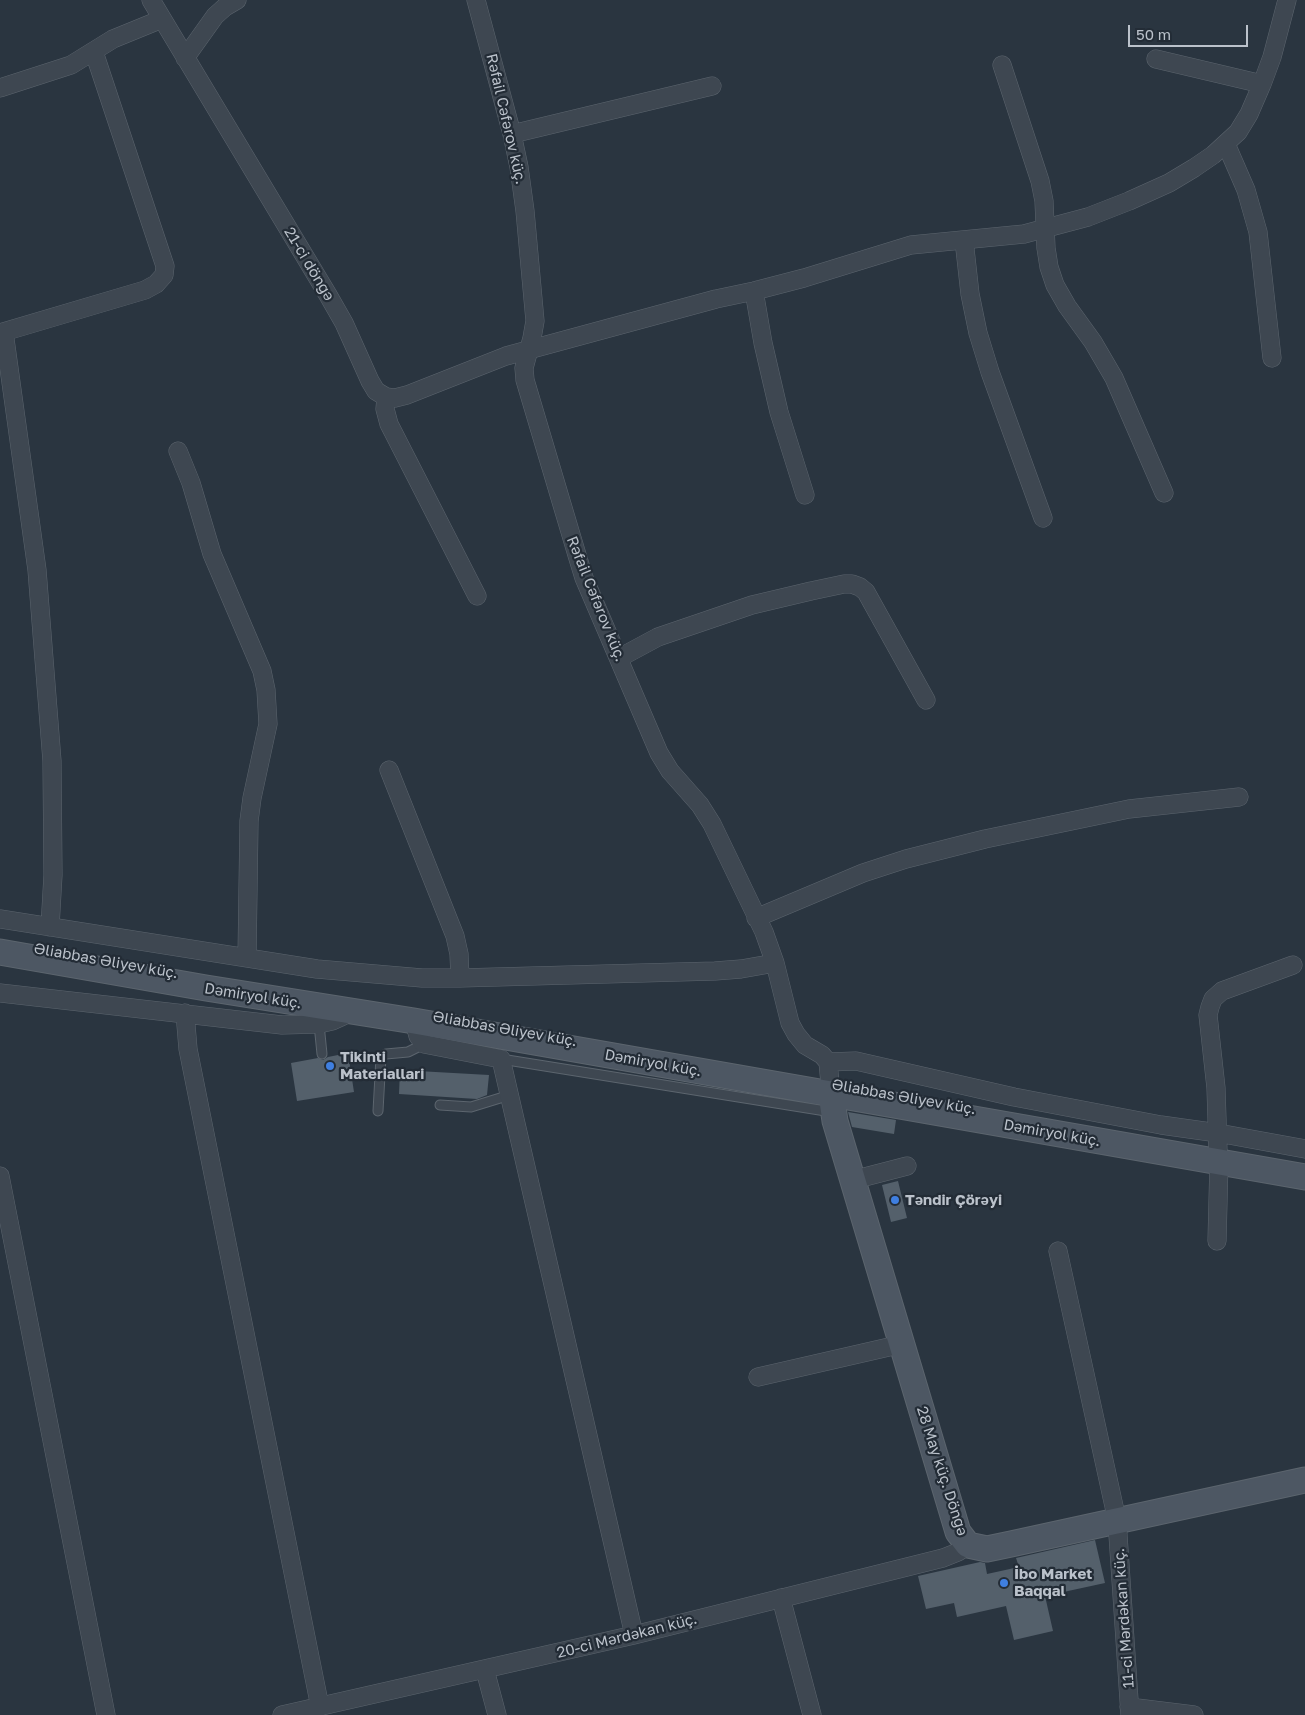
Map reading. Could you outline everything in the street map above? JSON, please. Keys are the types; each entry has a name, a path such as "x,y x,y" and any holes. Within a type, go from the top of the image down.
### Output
{"main road":[{"name":"Əliabbas Əliyev küç.","path":"0,943 831,1088"},
{"name":"Dəmiryol küç.","path":"0,952 346,1011 1219,1149 1305,1177"},
{"name":"28 May küç. Döngə","path":"831,1088 853,1180 958,1532 968,1545 986,1549 1305,1480"},
{"path":"1219,1149 1305,1166"}],"street":[{"name":"21-ci döngə","path":"151,0 328,295 344,323 370,381 376,391 386,397"},
{"path":"186,58 215,16 237,0"},
{"name":"Rəfail Cəfərov küç.","path":"476,0 512,134 525,211 534,305 534,329 524,368 525,380 584,578 659,753 670,771 700,805 712,824 764,932 775,963 790,1023 805,1045 822,1055 831,1088"},
{"path":"477,596 389,424 385,409 386,397 395,398 407,395 484,364 529,350 716,299 804,278 911,245 1024,234 1046,229 1088,216 1168,183 1194,168 1226,144 1238,132 1249,114 1272,58 1287,0"},
{"path":"0,88 71,65 113,39 162,19"},
{"path":"50,927 53,875 52,761 37,570 2,333 145,290 156,284 164,275 165,266 94,52"},
{"path":"1156,59 1262,84"},
{"path":"1002,65 1040,181 1044,200 1049,267 1055,285 1067,306 1093,342 1114,378 1164,493"},
{"path":"512,134 712,86"},
{"path":"1226,144 1246,190 1258,232 1272,358"},
{"path":"964,240 970,294 978,333 990,372 1043,518"},
{"path":"754,291 763,343 779,412 804,495"},
{"path":"178,452 191,483 212,554 262,671 266,690 268,724 249,821 247,958"},
{"path":"619,658 658,637 752,605 844,584 852,584 866,592 926,700"},
{"path":"389,770 455,936 459,954 460,978"},
{"path":"756,918 863,873 906,859 1129,809 1239,797"},
{"path":"0,919 317,970 369,974 460,978 715,971 775,963"},
{"path":"1217,1241 1219,1149 1216,1088 1208,1015 1213,999 1222,991 1293,965"},
{"path":"0,993 282,1025 319,1024 343,1016 346,1011"},
{"path":"186,1013 190,1059 320,1707"},
{"path":"414,1021 418,1036 424,1044 501,1059 634,1635"},
{"path":"831,1088 856,1061 1014,1098 1161,1125 1219,1149 1305,1149"},
{"path":"853,1180 907,1166"},
{"path":"0,1176 4,1212 106,1715"},
{"name":"11-ci Mərdəkan küç.","path":"1058,1251 1117,1520 1130,1711"},
{"path":"758,1377 902,1344"},
{"name":"20-ci Mərdəkan küç.","path":"282,1715 634,1635 943,1558 958,1552 968,1545"},
{"path":"780,1598 812,1715"},
{"path":"484,1670 497,1715"},
{"path":"1130,1711 1194,1715"}],"lane":[{"path":"319,1024 322,1054"},
{"path":"378,1111 381,1057 386,1054 408,1052 424,1044"},
{"path":"501,1059 831,1088"},
{"path":"440,1105 471,1106 510,1095"}],"building":[{"path":"348,1053 354,1092 297,1101 291,1063 318,1058 323,1060 328,1057"},
{"path":"400,1070 489,1075 487,1095 477,1099 399,1094"},
{"path":"848,1112 896,1120 894,1134 852,1127"},
{"path":"898,1181 907,1218 891,1222 882,1185"},
{"path":"1095,1540 1105,1583 1045,1596 1053,1631 1014,1640 1006,1606 957,1617 954,1603 926,1609 918,1576 980,1562 985,1563 987,1574 1019,1567 1016,1558"}],"place":[{"name":"Tikinti Materiallari","path":"330,1066"},
{"name":"Təndir Çörəyi","path":"895,1200"},
{"name":"İbo Market Baqqal","path":"1004,1583"}]}
